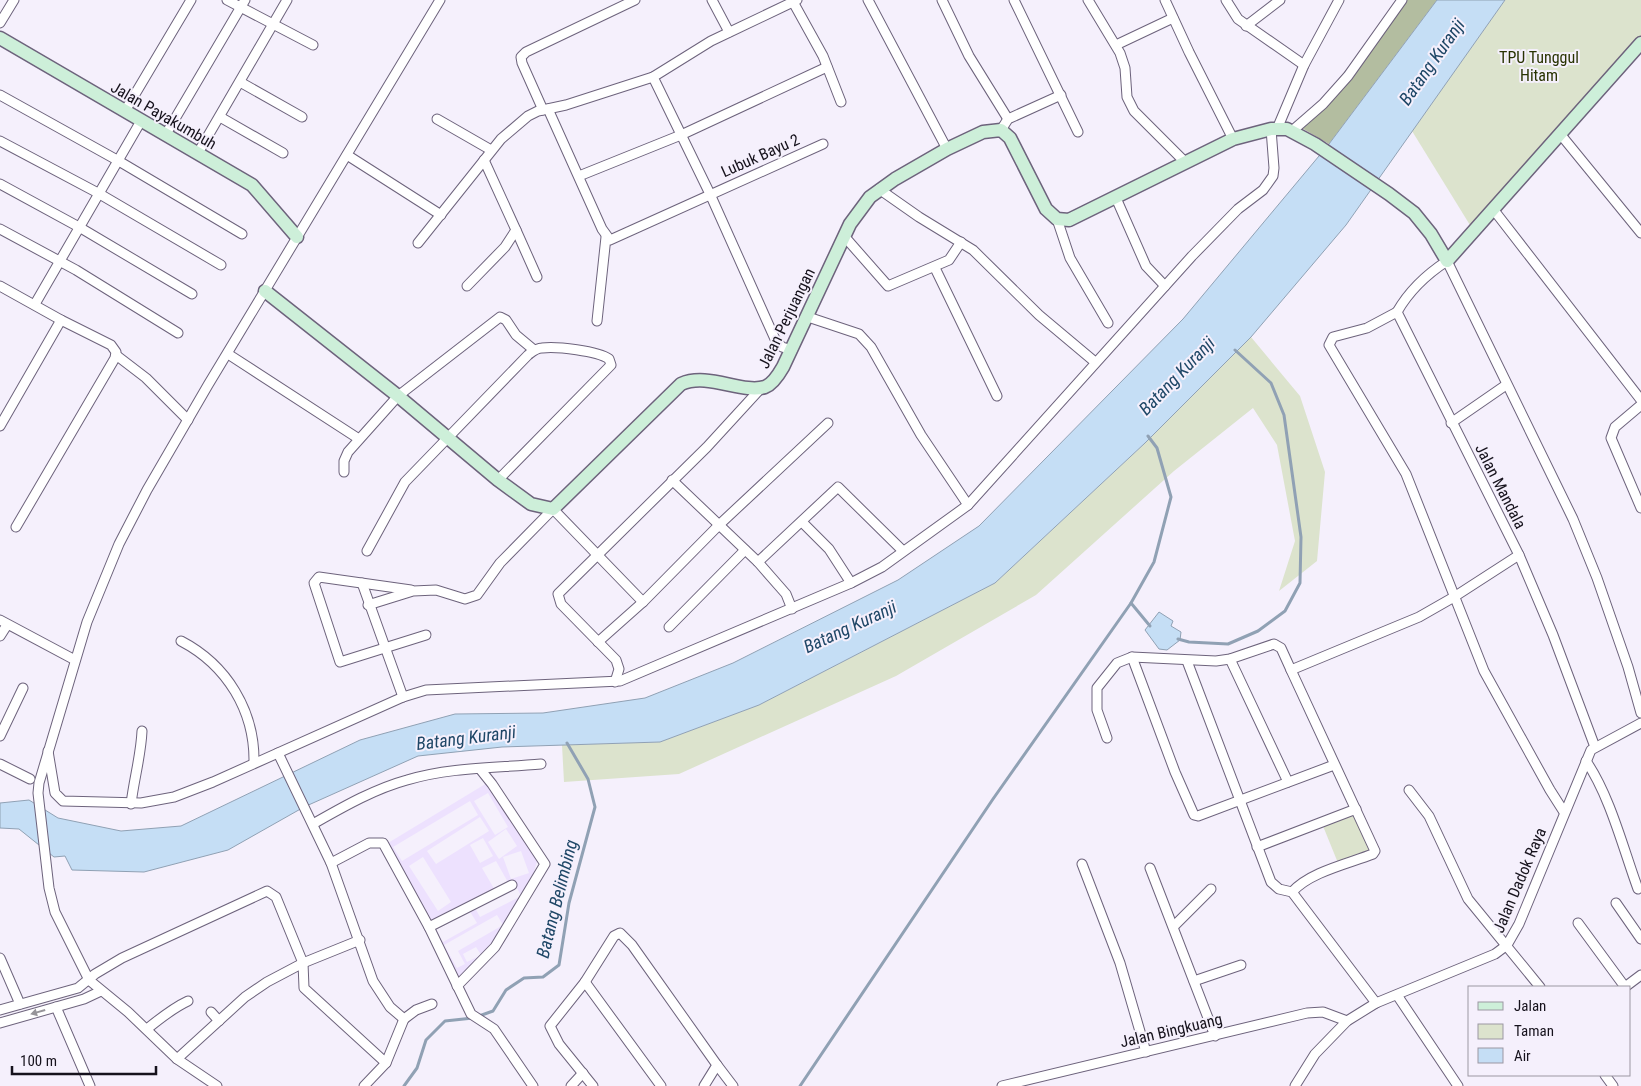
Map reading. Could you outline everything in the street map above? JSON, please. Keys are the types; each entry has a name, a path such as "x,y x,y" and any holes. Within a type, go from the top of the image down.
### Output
{"street":[{"path":"0,23 14,0"},
{"path":"125,111 191,0"},
{"path":"227,0 242,4 273,26 312,45"},
{"path":"198,153 287,0"},
{"path":"217,1086 178,1059 147,1029 89,980 59,924 49,888 39,799 39,783 75,660 107,570 147,490 440,0"},
{"path":"597,321 606,237 579,176 522,63 521,57 526,52 635,0"},
{"path":"712,0 729,32"},
{"path":"868,0 947,149"},
{"path":"942,0 1046,209 1057,219 1070,258 1108,323"},
{"path":"1014,0 1078,132"},
{"path":"1088,0 1116,45 1123,60 1128,96 1134,111 1185,162"},
{"path":"1165,0 1233,139"},
{"path":"1226,0 1238,19 1246,26 1304,65"},
{"path":"1246,26 1280,0"},
{"path":"48,751 55,793 59,800 81,804 131,804 174,797 402,697 426,690 615,682 792,609 882,567 968,505 1165,286 1220,228 1269,183 1274,168 1274,129 1304,65 1339,0"},
{"path":"1292,131 1323,104 1348,76 1402,0"},
{"path":"418,243 491,150 507,133 528,116 653,76 729,32 794,1 827,68 841,102"},
{"path":"166,134 242,4"},
{"path":"1116,45 1173,18"},
{"name":"Jalan Payakumbuh","path":"0,38 166,134 257,190 297,237"},
{"path":"1564,812 1484,671 1406,474 1329,345 1333,337 1367,328 1397,312 1408,295 1433,270 1447,260 1494,210 1641,43"},
{"path":"579,176 681,134 827,68"},
{"path":"653,76 710,194 775,339 782,347 792,350"},
{"path":"240,82 302,117"},
{"path":"0,95 117,160 242,234"},
{"path":"1004,125 1061,95"},
{"path":"220,117 283,153"},
{"path":"437,119 491,150"},
{"path":"35,304 98,192 141,121"},
{"name":"Jalan Perjuangan","path":"553,509 681,384 698,380 762,387 769,384 777,376 792,350 808,317 821,282 860,208 879,188 947,149 983,132 1004,125"},
{"path":"1057,219 1069,220 1233,139 1274,129 1292,131 1316,144 1414,213 1432,234 1447,260 1506,385 1573,519 1628,667 1641,713"},
{"path":"1561,134 1641,233"},
{"path":"0,140 98,192 221,265"},
{"name":"Lubuk Bayu 2","path":"606,237 610,240 615,239 823,144"},
{"path":"347,155 441,215"},
{"path":"484,160 537,277"},
{"path":"0,184 79,227 192,294"},
{"path":"879,188 919,217 981,256 1039,315 1095,362"},
{"path":"1116,198 1146,266 1165,286"},
{"path":"1494,210 1641,400"},
{"path":"0,229 59,261 178,333"},
{"path":"467,286 505,247 516,230"},
{"path":"844,236 888,286 935,268 953,256 961,242"},
{"path":"935,268 997,396"},
{"path":"1,288 111,345 116,355 146,378 188,420"},
{"path":"265,291 398,396 498,480 531,504 553,509 643,602"},
{"name":"Jalan Mandala","path":"1397,312 1451,423 1519,555 1540,602 1595,747"},
{"path":"344,472 344,458 398,396 500,317 506,320 516,335 534,350"},
{"path":"808,317 859,334 872,347 921,435 968,505"},
{"path":"0,426 61,320"},
{"path":"367,551 404,482 534,350 546,348 595,353 606,356 611,364 498,480"},
{"path":"228,354 359,439"},
{"path":"16,527 116,355"},
{"path":"1451,423 1506,385"},
{"path":"615,682 618,669 616,660 558,598 561,591 732,421 762,387"},
{"path":"1641,405 1615,426 1611,438 1638,493 1641,508"},
{"path":"598,642 643,602 720,524 828,423"},
{"path":"672,480 758,562 786,594 792,609"},
{"path":"758,562 802,522 834,489 840,487 903,551"},
{"path":"426,635 340,662 314,584 319,577 414,591 436,590 465,599 477,595 500,562 553,509"},
{"path":"802,522 834,555 851,583"},
{"path":"669,627 745,550"},
{"path":"1291,670 1419,617 1519,555"},
{"path":"362,583 368,605 402,697"},
{"path":"368,605 414,591"},
{"path":"0,636 4,623 75,660"},
{"path":"181,641 194,648 213,664 241,699 250,721 255,747 254,763"},
{"path":"1107,738 1097,710 1096,688 1117,663 1132,657 1187,661 1230,659 1274,644 1281,648 1375,852 1311,878 1299,884 1292,892"},
{"path":"1132,657 1193,814 1198,816 1334,765"},
{"path":"1230,659 1288,782"},
{"path":"1187,661 1271,882 1279,889 1292,892 1376,1003"},
{"path":"0,736 24,688"},
{"name":"Jalan Dadok Raya","path":"1295,1086 1315,1054 1347,1021 1376,1003 1474,964 1495,954 1507,945 1519,924 1591,750 1641,723"},
{"path":"131,804 141,748 142,731"},
{"path":"278,753 331,863 360,940 373,981 390,1007 404,1019"},
{"path":"1586,761 1594,773 1607,804 1638,889"},
{"path":"0,764 30,779"},
{"path":"311,820 409,779 465,769 480,770 541,764"},
{"path":"456,986 495,947 545,864 486,775 480,770"},
{"path":"1409,790 1429,816 1468,899 1539,986"},
{"path":"1257,847 1356,809"},
{"path":"331,863 369,843 383,843 429,927 471,1014 494,1029 533,1086"},
{"path":"1082,864 1120,962 1146,1052"},
{"path":"1150,868 1174,926 1214,1036"},
{"path":"429,927 512,884"},
{"path":"1174,926 1211,889"},
{"path":"0,1010 78,988 122,958 267,891 276,897 303,962 304,988 386,1063"},
{"path":"1616,903 1641,940"},
{"path":"1578,923 1624,986"},
{"path":"593,1086 559,1044 550,1026 585,982 614,936 622,934 733,1086"},
{"path":"178,1059 256,990 303,962 360,940"},
{"path":"0,958 20,1004"},
{"path":"1194,981 1241,965"},
{"path":"1626,986 1641,975"},
{"path":"585,982 661,1086"},
{"path":"0,1023 84,999 101,991"},
{"path":"1397,995 1458,1086"},
{"path":"147,1029 177,1006 188,1001"},
{"path":"364,1086 386,1063 404,1019 416,1010 432,1004"},
{"path":"56,1007 90,1086"},
{"path":"211,1012 219,1021"},
{"name":"Jalan Bingkuang","path":"1002,1086 1036,1076 1317,1012 1330,1013 1347,1021"},
{"path":"704,1086 717,1065"},
{"path":"571,1086 584,1073"},
{"path":"1036,1076 1042,1086"}],"shaded area":[{"path":"487,783 538,858 530,885 487,952 461,980 453,971 388,843","holes":["488,793 508,827 495,835 474,801","470,801 478,815 402,861 393,847","480,817 489,831 436,864 427,851","506,829 517,846 499,859 488,842","483,838 493,856 480,863 470,845","521,851 529,873 511,879 503,857","423,857 451,902 438,911 409,866","496,861 509,884 496,892 482,868","516,886 521,896 480,917 475,908","469,910 477,923 443,942 435,929","497,915 503,925 458,951 465,964 457,968 444,945","476,947 481,955 467,962 463,954"]}],"green space":[{"path":"1398,0 1437,0 1329,144 1300,127 1382,25"},
{"name":"TPU Tunggul Hitam","path":"1505,0 1641,0 1641,51 1566,138 1473,230 1412,131"},
{"path":"1251,337 1300,396 1325,472 1317,561 1279,591 1295,541 1277,445 1253,408 1174,471 1036,595 896,676 679,774 564,782 562,745 660,742 759,705 995,583 1145,443"},
{"path":"1354,814 1369,850 1338,863 1323,826"}],"water":[{"name":"Batang Kuranji","path":"1437,0 1505,0 1346,225 1251,337 1145,443 995,583 759,705 660,742 502,747 418,756 304,807 228,850 144,872 72,870 65,856 54,857 19,829 0,828 0,803 29,800 58,818 121,831 181,826 360,740 455,714 543,713 645,698 733,663 898,580 979,526 1183,319 1329,144"},
{"path":"1159,612 1173,621 1171,626 1181,632 1180,640 1167,650 1159,649 1145,630"}],"waterway":[{"path":"1178,639 1189,642 1228,644 1258,631 1285,611 1300,583 1301,537 1284,415 1271,383 1235,350"},
{"path":"800,1086 993,799 1131,603 1154,562 1171,497 1157,448 1148,436"},
{"path":"1131,603 1150,626"},
{"name":"Batang Belimbing","path":"479,1016 493,1011 506,990 524,978 543,977 559,965 569,903 595,807 588,779 567,743"},
{"name":"Batang Belimbing","path":"404,1086 417,1068 426,1040 445,1021 473,1018"}]}
